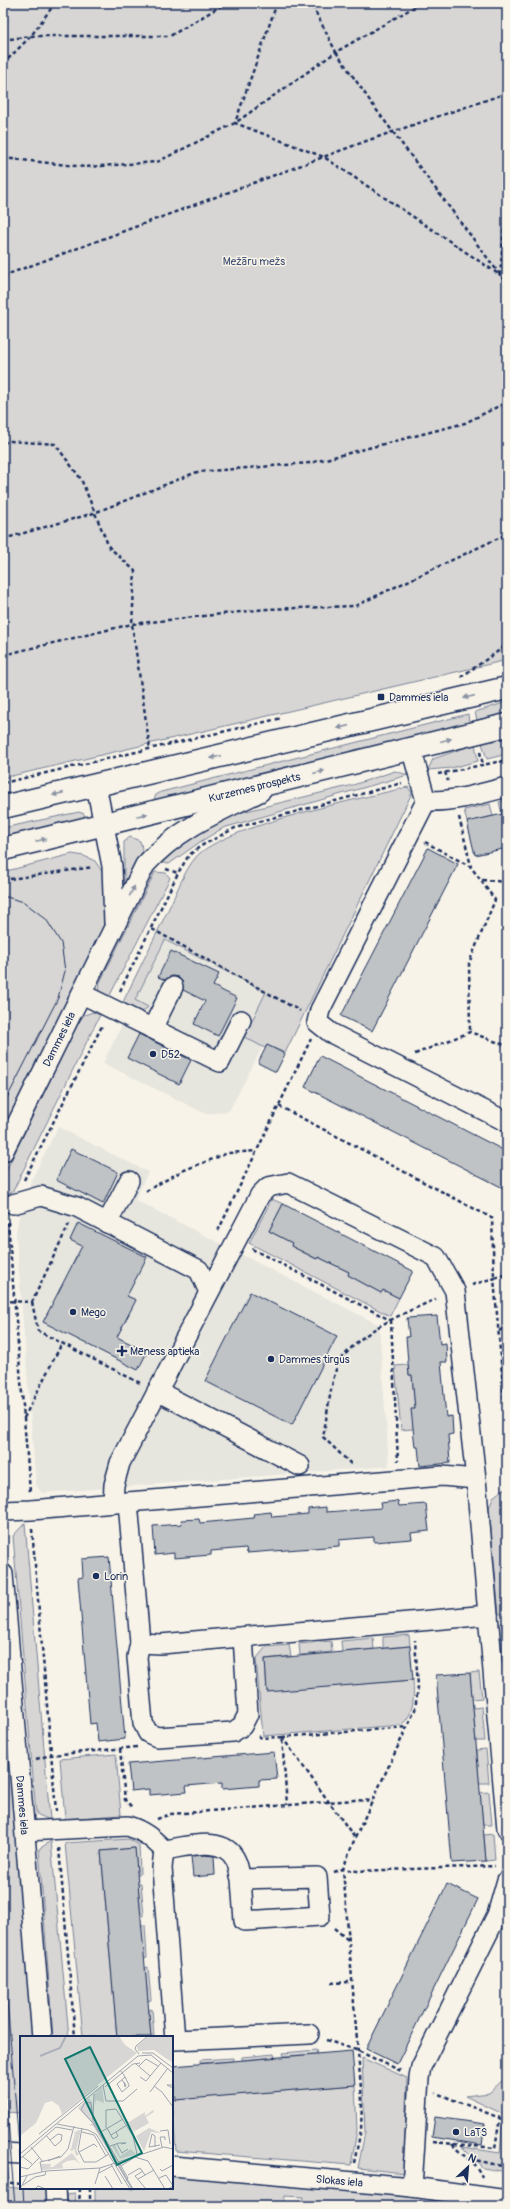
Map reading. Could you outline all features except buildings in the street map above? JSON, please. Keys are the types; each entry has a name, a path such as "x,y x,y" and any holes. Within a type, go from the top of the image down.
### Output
{"main road":[{"path":"3,807 507,688"},
{"name":"Kurzemes prospekts","path":"3,849 282,782 411,748 507,725"}],"street":[{"path":"411,748 426,801 320,1010 318,1022 331,1033 393,1063 507,1122"},
{"name":"Dammes iela","path":"3,1152 145,865 161,847 196,822 282,782"},
{"name":"Dammes iela","path":"96,785 112,866 114,926"},
{"path":"426,801 443,802 461,799 507,787"},
{"path":"152,1029 173,987"},
{"path":"82,994 220,1062 241,1020"},
{"path":"243,1637 248,1714 242,1726 233,1732 157,1737 148,1733 143,1723 137,1656 140,1643 121,1502 114,1485 120,1463 260,1195 268,1187 288,1183 436,1257 455,1291 476,1479 507,1829"},
{"path":"107,1223 136,1187"},
{"path":"13,1204 41,1196 77,1207 198,1270 209,1292"},
{"path":"157,1391 300,1466"},
{"path":"3,1511 31,1510 442,1476 476,1479"},
{"name":"Dammes iela","path":"3,1574 26,1831 42,2036"},
{"path":"140,1643 161,1644 488,1615"},
{"path":"26,1831 128,1826 140,1829 150,1836 164,1850"},
{"path":"164,1850 210,1844 221,1847 231,1853 236,1860 241,1880 244,1920 320,1916 317,1877 241,1880"},
{"path":"164,1850 162,1868 175,2040 309,2034"},
{"path":"412,2187 418,2085 422,2068 497,1915 503,1873"},
{"path":"3,2153 20,2154"},
{"name":"Slokas iela","path":"173,2166 412,2187 498,2199"},
{"path":"54,2189 56,2206"}],"path":[{"path":"3,64 31,36 55,3"},
{"path":"3,40 31,36 170,36 226,3"},
{"path":"236,123 277,3"},
{"path":"310,3 336,52 393,132 507,284"},
{"path":"3,158 84,167 157,162 236,123 336,52 421,3"},
{"path":"3,276 324,157 507,93"},
{"path":"236,123 324,157 500,275"},
{"path":"500,275 507,195"},
{"path":"3,539 94,512 197,472 310,463 465,423 507,402"},
{"path":"3,443 10,441 55,444 81,479 109,547 136,572 132,624 150,748"},
{"path":"3,655 132,624 267,609 355,606 507,534"},
{"path":"461,677 504,647 507,639"},
{"path":"453,679 476,674"},
{"path":"3,783 290,716"},
{"path":"75,2036 31,1510 16,1300 8,1223 13,1204 152,929 178,873 189,855 222,834 255,822 420,778 507,760"},
{"path":"420,840 471,867 482,880 495,900 469,963 470,1032"},
{"path":"3,880 86,867 112,866"},
{"path":"482,880 507,882"},
{"path":"152,929 318,1022 216,1235"},
{"path":"393,1063 470,1032 507,1046"},
{"path":"279,1106 492,1218 494,1278 507,1434"},
{"path":"136,1187 228,1153 257,1151"},
{"path":"77,1207 32,1302 38,1331 157,1391"},
{"path":"236,1240 391,1320"},
{"path":"494,1278 507,1274"},
{"path":"371,1482 323,1437 338,1366 360,1340 391,1320 455,1291"},
{"path":"3,1301 16,1300 32,1302"},
{"path":"391,1320 399,1480"},
{"path":"499,1331 507,1326"},
{"path":"24,1418 62,1343"},
{"path":"352,2182 361,2130 362,2101 356,2050 343,1869 355,1838 407,1727 418,1700 414,1621"},
{"path":"242,1726 262,1738 407,1727"},
{"path":"51,1755 150,1746 157,1737"},
{"path":"282,1737 355,1838"},
{"path":"282,1737 286,1805"},
{"path":"120,1749 125,1800 135,1809"},
{"path":"171,1814 329,1802 373,1801"},
{"path":"317,1877 343,1869 357,1871 503,1873"},
{"path":"331,1983 351,1982"},
{"path":"309,2034 356,2050 418,2085 500,2118 495,2148 415,2139"},
{"path":"452,2144 461,2155 470,2159 507,2167"},
{"path":"470,2159 498,2199"},
{"path":"3,2182 20,2184"},
{"path":"79,2206 80,2189"},
{"path":"90,2189 90,2206"}],"shaded area":[{"path":"165,940 267,992 244,1037 263,1046 229,1111 206,1114 103,1063"},
{"path":"58,1127 148,1172 135,1200 379,1325 389,1466 42,1493 36,1485 16,1234 20,1211 32,1179"}],"green space":[{"name":"Mežāru mežs","path":"3,3 507,3 507,660 3,778"},
{"path":"507,702 507,713 477,720 475,712"},
{"path":"468,714 469,723 153,802 156,795 161,792"},
{"path":"507,736 507,754 487,759 482,743"},
{"path":"475,744 478,761 451,768 428,770 433,759"},
{"path":"395,771 408,775 223,828 169,864 162,863 188,838 226,816 353,785"},
{"path":"408,787 412,793 285,1053 267,1045 265,1048 244,1037 266,992 165,940 135,1000 148,1007 141,1013 121,1006 184,875 196,857 211,846 263,824 296,814"},
{"path":"507,800 507,813 502,814 499,802"},
{"path":"490,804 493,816 467,822 464,810"},
{"path":"79,812 84,814 85,817 3,837 3,828"},
{"path":"130,837 140,841 142,854 138,867 124,892 124,842"},
{"path":"72,854 84,856 95,861 103,873 106,924 3,1133 3,872"},
{"path":"155,872 166,873 170,878 108,999 99,988 100,982"},
{"path":"93,1012 100,1015 13,1191 7,1195 3,1195 3,1177 78,1023 84,1015"},
{"path":"272,1199 283,1204 269,1231 292,1243 291,1246 316,1259 318,1257 349,1272 348,1275 381,1293 383,1290 399,1298 390,1316 249,1243"},
{"path":"408,1365 409,1375 412,1375 415,1409 413,1429 401,1430 395,1366"},
{"path":"505,1488 507,1511 507,1614 499,1614 489,1508 493,1497"},
{"path":"25,1523 50,1820 36,1814 13,1536"},
{"path":"507,1623 507,1694 505,1694 499,1624"},
{"path":"409,1635 410,1646 383,1648 383,1637"},
{"path":"373,1638 374,1649 342,1652 341,1641"},
{"path":"331,1641 332,1652 300,1655 299,1644"},
{"path":"289,1645 291,1656 265,1659 267,1691 413,1680 413,1704 406,1721 401,1725 263,1736 256,1659 266,1647"},
{"path":"479,1672 482,1698 472,1699 470,1673"},
{"path":"3,1686 32,2036 20,2036 20,2113 3,2112"},
{"path":"482,1707 485,1741 476,1741 473,1708"},
{"path":"486,1749 489,1783 479,1783 477,1750"},
{"path":"116,1754 121,1815 65,1819 60,1759"},
{"path":"489,1792 492,1825 483,1825 480,1793"},
{"path":"493,1834 495,1860 486,1861 484,1835"},
{"path":"129,1839 139,1845 140,1874 137,1874 135,1848 101,1851 117,2036 83,2036 65,1843"},
{"path":"51,1841 69,2036 53,2036 39,1849"},
{"path":"138,1883 141,1883 144,1916 141,1916"},
{"path":"141,1925 145,1925 147,1958 144,1959"},
{"path":"148,1967 151,2000 148,2001 145,1968"},
{"path":"152,2009 154,2036 151,2036 149,2010"},
{"path":"316,2050 317,2054 284,2056 283,2053"},
{"path":"274,2054 275,2057 242,2060 242,2057"},
{"path":"233,2058 233,2061 200,2063 200,2060"},
{"path":"362,2058 407,2078 404,2173 358,2168 365,2132"},
{"path":"507,2062 507,2172 483,2168 462,2147 500,2153 503,2114 465,2096 489,2093 506,2077"},
{"path":"355,2085 357,2130 351,2165 176,2151 173,2100"},
{"path":"3,2164 7,2164 9,2179 3,2179"},
{"path":"173,2176 423,2197 418,2206 302,2206 303,2197 285,2196 284,2206 95,2206 95,2189 173,2189"},
{"path":"3,2187 45,2190 46,2206 3,2206"},
{"path":"75,2193 74,2206 67,2206 66,2194"}],"tram line":[{"path":"3,896 24,902 46,919 61,943 65,971 58,998 3,1106"},
{"path":"3,1953 20,2157"},
{"path":"3,2060 15,2206"},
{"path":"23,2189 24,2206"}],"place":[{"name":"Dammes iela","path":"381,697"},
{"name":"D52","path":"153,1054"},
{"name":"Mego","path":"73,1312"},
{"name":"Mēness aptieka","path":"122,1351"},
{"name":"Dammes tirgus","path":"271,1359"},
{"name":"Lorin","path":"96,1576"},
{"name":"LaTS","path":"456,2132"}]}
